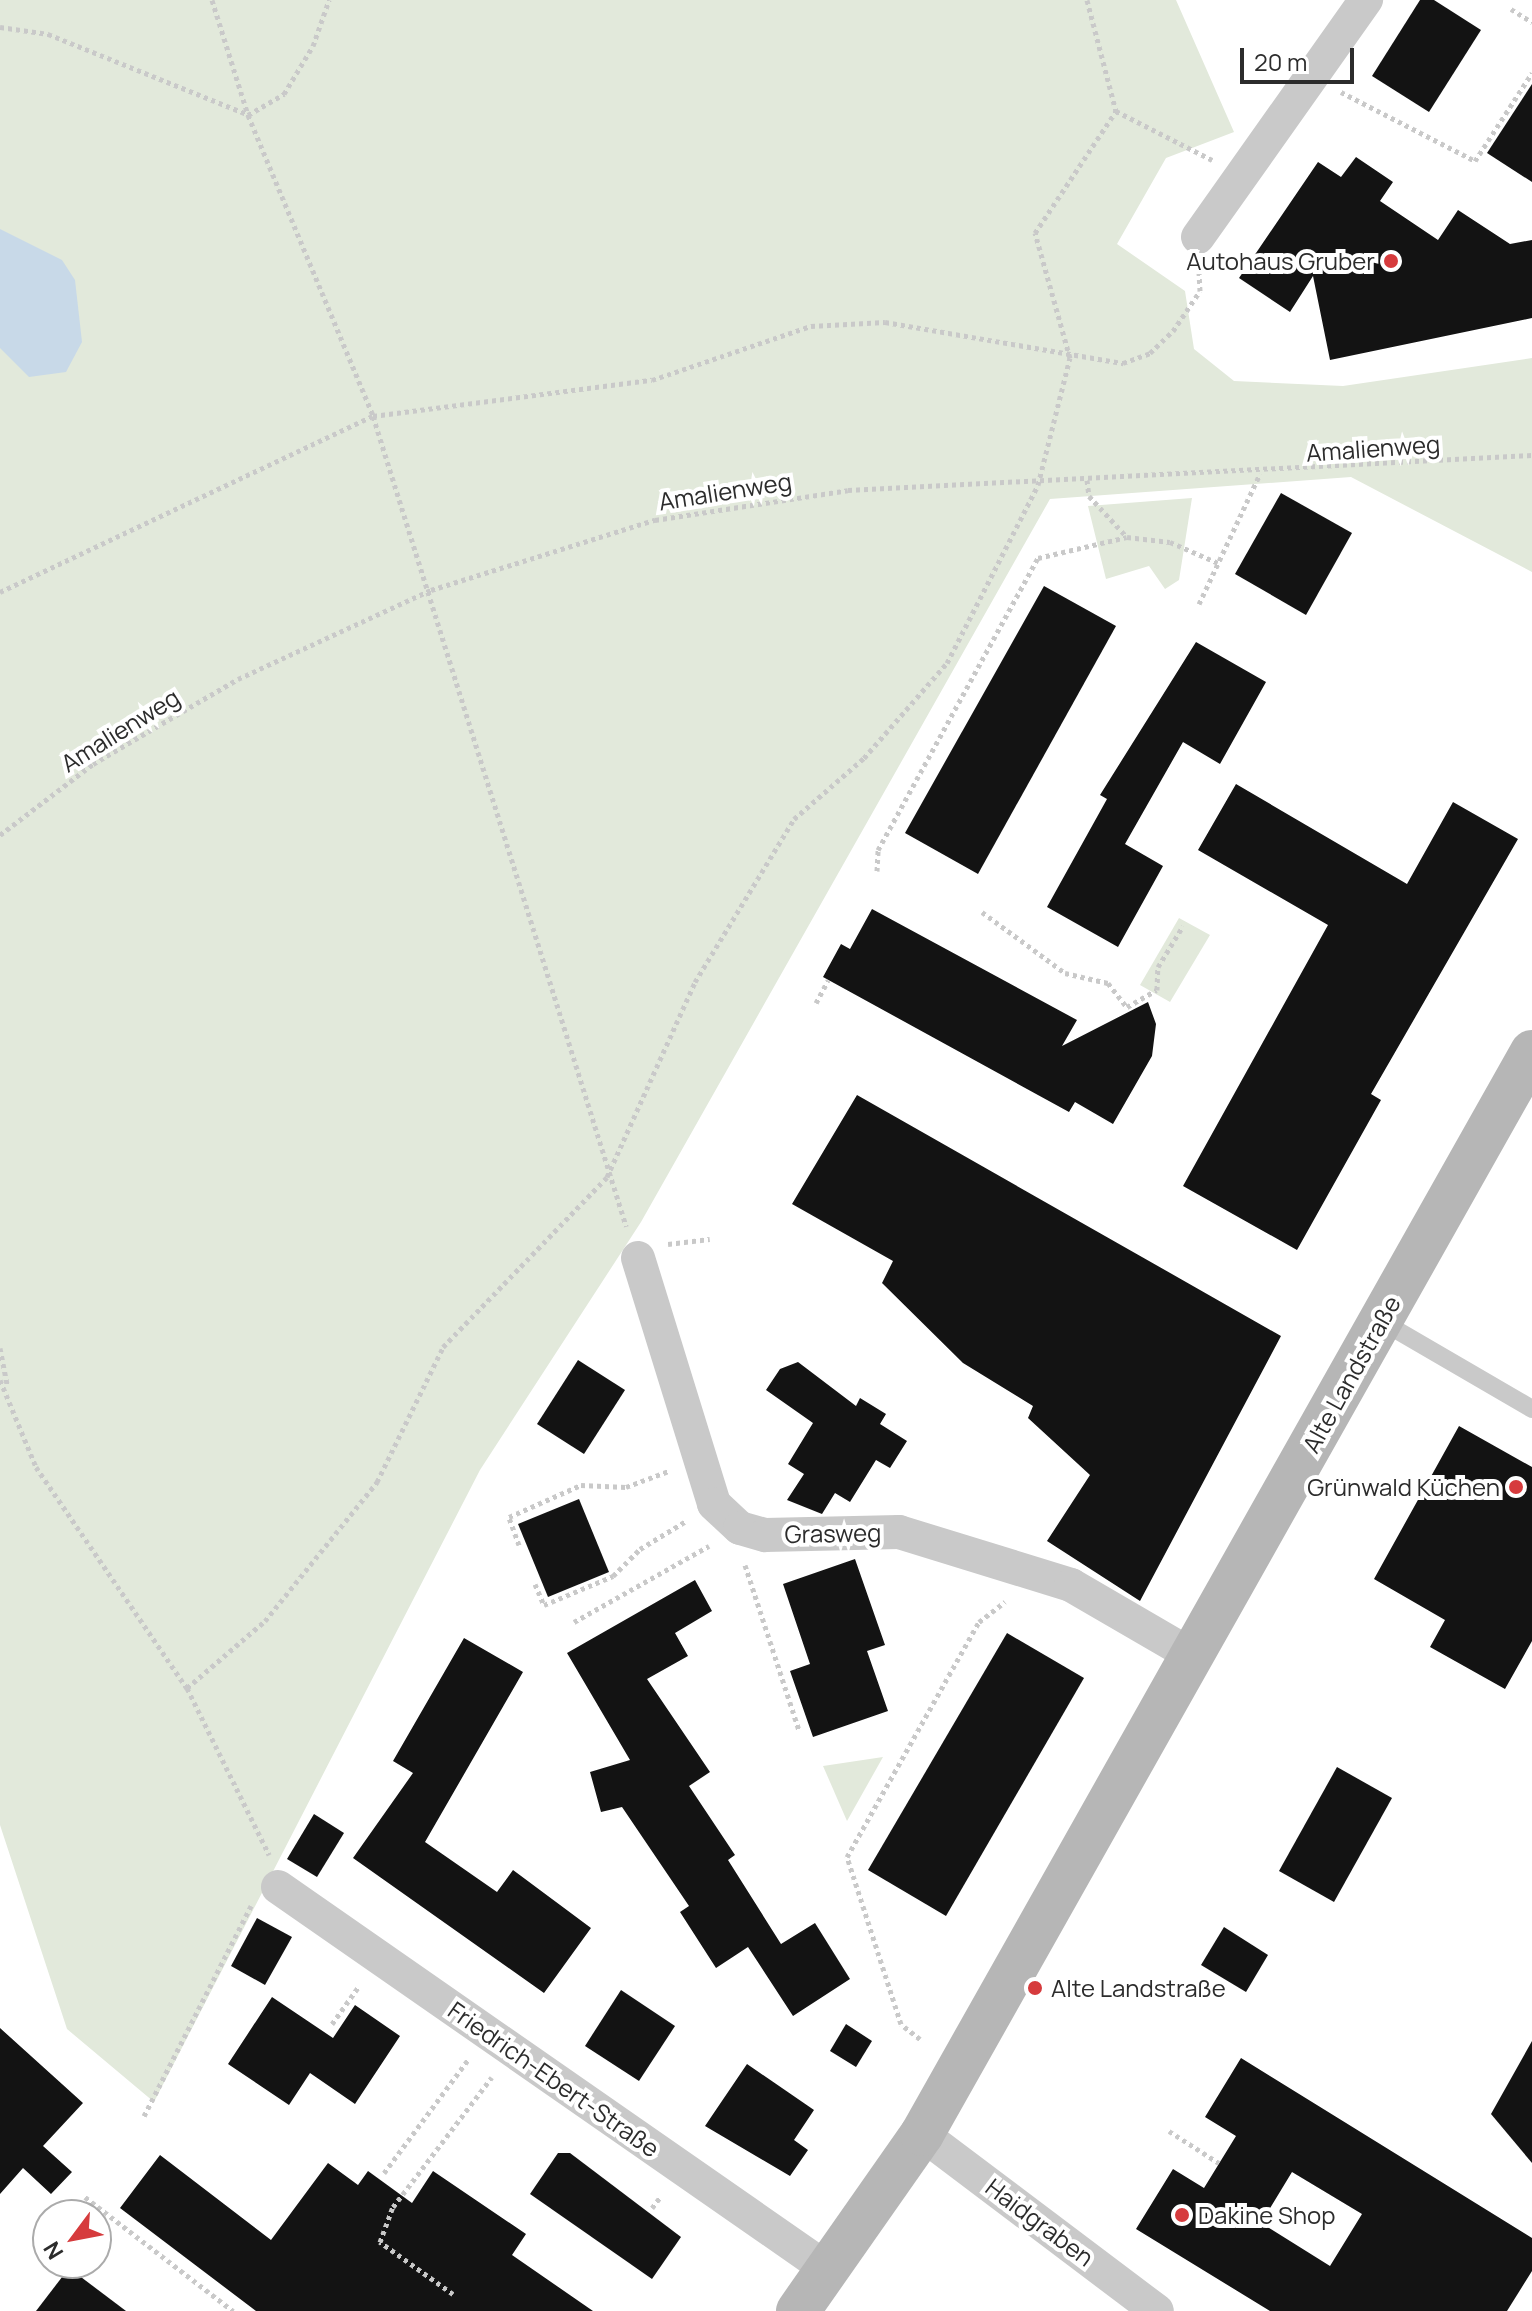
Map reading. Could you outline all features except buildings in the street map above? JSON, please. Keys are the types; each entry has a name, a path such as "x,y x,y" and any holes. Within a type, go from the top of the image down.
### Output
{"main road":[{"name":"Alte Landstraße","path":"798,2311 830,2271 922,2134 1532,1052"}],"street":[{"path":"1198,237 1315,78 1366,0"},
{"path":"644,1252 705,1457 714,1504 740,1528"},
{"name":"Grasweg","path":"740,1528 765,1535 899,1532 1071,1585 1193,1656"},
{"name":"Friedrich-Ebert-Straße","path":"277,1892 379,1958 830,2271"},
{"name":"Haidgraben","path":"922,2134 1157,2311"}],"lane":[{"path":"1381,1321 1532,1409"}],"path":[{"path":"212,0 248,115 373,416 431,590 607,1177 644,1252 710,1239"},
{"path":"248,115 284,94 313,46 329,0"},
{"path":"187,1688 265,1621 377,1482 443,1347 607,1177 695,982 794,819 864,758 947,663 1038,485 1070,358 1035,233 1116,111 1087,0"},
{"path":"1511,9 1532,22"},
{"path":"0,27 48,34 248,115"},
{"path":"1315,78 1475,161 1532,73"},
{"path":"1116,111 1191,146 1240,180"},
{"path":"0,592 373,416 652,380 811,326 885,322 1070,358 1123,363 1150,353 1200,291 1198,237"},
{"name":"Amalienweg","path":"0,835 93,764 238,679 431,590 655,520 848,490 1260,474 1532,455"},
{"path":"1199,604 1260,474"},
{"path":"1087,480 1089,496 1127,537"},
{"path":"877,871 878,850 1038,558 1127,537 1170,542 1218,563"},
{"path":"982,912 1065,973 1108,983 1127,1007 1157,990 1158,967 1183,926"},
{"path":"816,1003 828,980"},
{"path":"0,1348 7,1385 36,1467 62,1511 187,1688 277,1892 144,2116"},
{"path":"0,1380 7,1385"},
{"path":"519,1545 509,1517 581,1485 626,1487 705,1457"},
{"path":"535,1584 544,1605 613,1576 640,1549 714,1504"},
{"path":"574,1622 740,1528 747,1579 799,1730"},
{"path":"920,2039 901,2024 847,1857 979,1622 1012,1597"},
{"path":"332,2024 379,1958"},
{"path":"453,2294 380,2242 393,2207 512,2051"},
{"path":"384,2173 466,2063"},
{"path":"1169,2131 1219,2163"},
{"path":"85,2197 233,2311"}],"shaded area":[{"path":"0,0 1176,0 1234,132 1166,158 1117,244 1185,291 1194,349 1234,381 1343,386 1532,358 1532,572 1351,477 1050,499 641,1222 480,1470 154,2102 67,2029 0,1825"},
{"path":"1192,498 1179,580 1165,589 1149,566 1106,579 1088,506"},
{"path":"1179,918 1210,935 1170,1002 1140,985"},
{"path":"883,1757 847,1821 823,1766"}],"water":[{"path":"0,229 62,260 75,280 82,342 66,372 29,377 0,348"}],"place":[{"name":"Autohaus Gruber","path":"1391,261"},
{"name":"Grünwald Küchen","path":"1516,1487"},
{"name":"Alte Landstraße","path":"1035,1988"},
{"name":"Dakine Shop","path":"1182,2215"}]}
